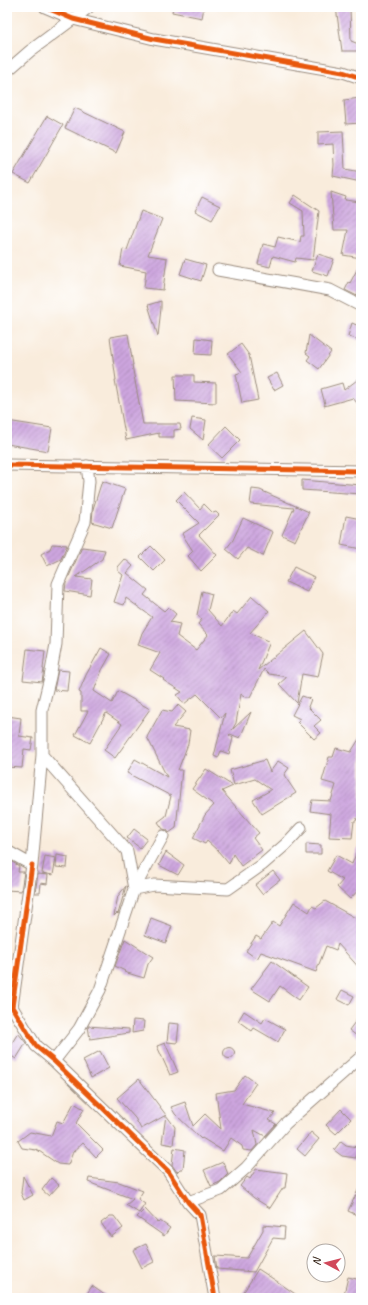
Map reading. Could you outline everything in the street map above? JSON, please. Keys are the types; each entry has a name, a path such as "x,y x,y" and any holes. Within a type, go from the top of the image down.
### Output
{"street":[{"path":"46,7 73,19 154,39 343,72 361,78"},
{"path":"7,71 30,51 89,7"},
{"path":"218,270 330,290 361,306"},
{"path":"7,465 361,471"},
{"path":"87,466 89,481 85,522 58,584 56,644 42,710 42,755 32,866 9,1007 36,1046 54,1061 168,1171 188,1202 200,1215 215,1298"},
{"path":"42,755 127,851 134,889"},
{"path":"134,889 154,885 228,889 262,865 301,828"},
{"path":"54,1061 79,1029 100,990 134,889 163,836"},
{"path":"7,851 32,866"},
{"path":"188,1202 221,1190 246,1168 286,1123 361,1057"}],"building":[{"path":"173,7 204,7 202,18 172,12"},
{"path":"336,7 350,7 351,41 361,45 361,51 342,51"},
{"path":"361,98 361,123 346,124 344,100"},
{"path":"75,108 125,132 116,153 65,128"},
{"path":"47,116 63,125 30,183 13,174"},
{"path":"343,131 345,169 361,172 361,182 333,176 333,144 318,145 318,132"},
{"path":"331,192 346,197 345,200 361,202 361,258 343,255 348,230 334,230"},
{"path":"295,195 319,211 313,260 296,258 295,262 273,256 270,267 258,264 263,244 275,247 278,237 300,242 301,236 304,236 303,211 290,203"},
{"path":"202,197 220,206 212,220 195,211"},
{"path":"141,211 162,219 148,255 167,258 163,290 144,288 146,271 120,266 123,249 127,250"},
{"path":"318,254 334,259 328,276 312,271"},
{"path":"185,259 206,265 201,281 180,274"},
{"path":"361,262 361,287 357,296 345,290"},
{"path":"161,301 161,308 158,336 148,305"},
{"path":"352,323 361,327 361,341 348,336"},
{"path":"128,334 143,424 180,424 181,429 174,430 174,437 159,437 159,433 126,440 115,380 110,337"},
{"path":"309,335 331,352 319,369 307,360 310,356 306,353"},
{"path":"196,338 212,340 211,355 195,354"},
{"path":"241,344 249,355 258,400 242,403 236,374 242,372 228,354"},
{"path":"277,373 283,385 274,390 267,378"},
{"path":"175,375 194,375 194,382 216,383 216,403 176,401"},
{"path":"361,377 361,408 353,398 324,406 325,404 321,389 342,383 344,390"},
{"path":"192,418 206,420 203,440 190,429"},
{"path":"7,421 52,428 48,451 7,444"},
{"path":"226,426 240,440 222,458 208,445"},
{"path":"302,480 361,485 361,494 302,490"},
{"path":"102,481 125,489 112,528 92,522 93,509"},
{"path":"252,489 260,490 309,512 295,541 282,535 294,508 250,504"},
{"path":"184,492 200,509 204,504 213,513 216,512 219,515 199,535 217,555 201,571 188,556 193,551 182,534 199,523 176,500"},
{"path":"346,516 361,519 361,549 341,545"},
{"path":"243,518 273,532 263,556 247,548 238,559 226,549 233,540"},
{"path":"52,544 67,545 61,559 47,566 41,554 50,549"},
{"path":"151,546 165,560 154,571 140,557"},
{"path":"82,547 105,550 102,559 76,577 92,579 90,595 65,591 66,583"},
{"path":"125,559 133,566 127,573 148,590 144,595 164,611 168,607 176,614 170,622 180,624 177,636 196,650 208,635 198,624 202,619 197,615 202,591 212,594 208,610 222,626 233,611 237,614 252,596 269,611 250,633 270,642 258,670 306,631 323,654 318,677 302,674 297,703 279,684 287,677 269,674 264,669 250,697 246,697 241,694 236,723 232,730 251,712 240,738 230,734 229,735 233,738 229,754 221,751 218,758 214,756 225,713 221,718 197,694 184,704 177,695 182,692 150,670 160,653 138,645 142,633 152,617 126,598 124,605 114,602 123,575 118,571 118,567"},
{"path":"294,567 314,577 307,592 286,582"},
{"path":"101,648 111,654 102,670 94,691 112,703 118,691 150,709 115,758 104,750 122,724 106,713 90,743 75,735 88,711 81,711 81,693 79,692 86,675"},
{"path":"27,649 45,651 42,682 23,680"},
{"path":"58,670 69,671 67,691 54,690"},
{"path":"302,696 311,699 308,707 321,720 314,726 321,733 314,739 297,722 300,719 292,715"},
{"path":"178,705 186,712 173,727 190,730 188,744 178,770 182,770 176,828 169,833 167,830 163,829 158,822 166,816 171,796 127,773 135,759 167,777 147,737 162,710 172,712"},
{"path":"7,716 21,718 19,736 33,738 31,750 24,749 22,768 7,767"},
{"path":"361,736 361,819 357,818 356,821 354,821 352,838 329,837 331,814 310,811 312,800 331,801 336,785 322,781 329,757 333,757 336,748 351,752"},
{"path":"265,760 270,772 278,761 289,768 284,775 296,793 262,814 253,800 271,790 255,779 234,785 230,770"},
{"path":"206,769 233,786 222,791 259,833 253,838 262,850 241,866 233,854 229,864 207,841 205,844 193,838 205,815 214,805 192,789"},
{"path":"134,829 147,839 140,848 127,838"},
{"path":"360,843 361,887 350,899 337,887 343,880 327,871 336,855 352,864"},
{"path":"306,844 321,845 321,854 306,854"},
{"path":"166,852 184,865 178,875 159,865"},
{"path":"57,855 68,857 67,868 56,867"},
{"path":"45,856 56,858 53,875 42,873"},
{"path":"7,859 19,866 18,872 24,872 21,891 7,890"},
{"path":"273,871 280,880 262,894 255,885"},
{"path":"38,874 48,875 47,884 41,883 40,893 35,893"},
{"path":"126,886 118,914 117,913 114,916 118,896"},
{"path":"325,901 361,921 361,970 338,944 336,950 326,946 316,972 261,952 257,959 246,951 256,936 261,939 273,922 279,926 294,902 309,912 312,906 316,908"},
{"path":"151,918 172,926 166,943 145,935"},
{"path":"125,939 153,957 148,964 144,978 124,972 125,971 115,966"},
{"path":"272,961 308,987 299,1000 280,986 270,1001 251,989"},
{"path":"342,990 354,996 349,1005 337,999"},
{"path":"244,1011 262,1023 265,1018 285,1029 278,1042 254,1028 252,1031 238,1021"},
{"path":"361,1014 361,1039 349,1030"},
{"path":"133,1020 144,1021 143,1031 132,1033"},
{"path":"169,1023 179,1024 177,1043 167,1042"},
{"path":"88,1026 129,1029 129,1033 90,1039"},
{"path":"18,1033 26,1043 16,1059 7,1053 7,1051"},
{"path":"165,1043 178,1072 170,1075 157,1046"},
{"path":"229,1047 233,1049 235,1053 233,1057 229,1059 225,1057 223,1053 225,1049"},
{"path":"100,1051 109,1068 91,1078 83,1060"},
{"path":"245,1075 256,1083 242,1104 275,1113 269,1120 276,1124 265,1136 254,1130 257,1145 252,1151 243,1150 242,1146 231,1138 223,1151 202,1138 201,1139 175,1114 171,1107 185,1102 193,1126 205,1114 221,1129 216,1093 234,1090"},
{"path":"139,1079 166,1115 141,1129 135,1118 117,1098"},
{"path":"74,1103 84,1109 76,1123 103,1150 96,1157 83,1143 73,1152 68,1165 58,1164 36,1149 22,1148 18,1141 30,1132 51,1136 57,1121 63,1123"},
{"path":"341,1109 351,1119 336,1134 326,1125"},
{"path":"166,1115 175,1127 173,1145 162,1143"},
{"path":"311,1132 319,1139 305,1156 297,1149"},
{"path":"341,1141 346,1145 357,1147 356,1158 342,1156 334,1150"},
{"path":"174,1148 185,1150 183,1169 180,1169 177,1172 172,1165"},
{"path":"223,1162 228,1174 220,1182 211,1186 204,1170"},
{"path":"256,1169 287,1173 285,1188 283,1188 270,1208 254,1198 240,1186 247,1177 250,1179"},
{"path":"23,1176 33,1195 24,1200 21,1193"},
{"path":"51,1178 59,1185 49,1196 42,1190"},
{"path":"89,1178 119,1182 143,1191 138,1199 145,1204 139,1213 126,1205 133,1199 88,1182"},
{"path":"361,1184 361,1217 348,1211"},
{"path":"145,1209 158,1223 160,1221 170,1228 164,1236 137,1217"},
{"path":"110,1216 114,1216 123,1228 111,1237 101,1223"},
{"path":"263,1225 285,1227 284,1239 273,1238 254,1272 217,1269 215,1256 247,1258 263,1230"},
{"path":"146,1244 154,1262 142,1268 133,1250"},
{"path":"258,1269 278,1282 301,1298 240,1298"},
{"path":"348,1277 361,1280 361,1297 344,1294"},
{"path":"92,1286 109,1298 84,1298"}],"cycle path":[{"path":"45,7 73,19 154,39 343,72 361,78"},
{"path":"7,465 361,471"},
{"path":"32,865 12,1007 36,1046 54,1061 168,1171 188,1202 200,1215 215,1298"}]}
